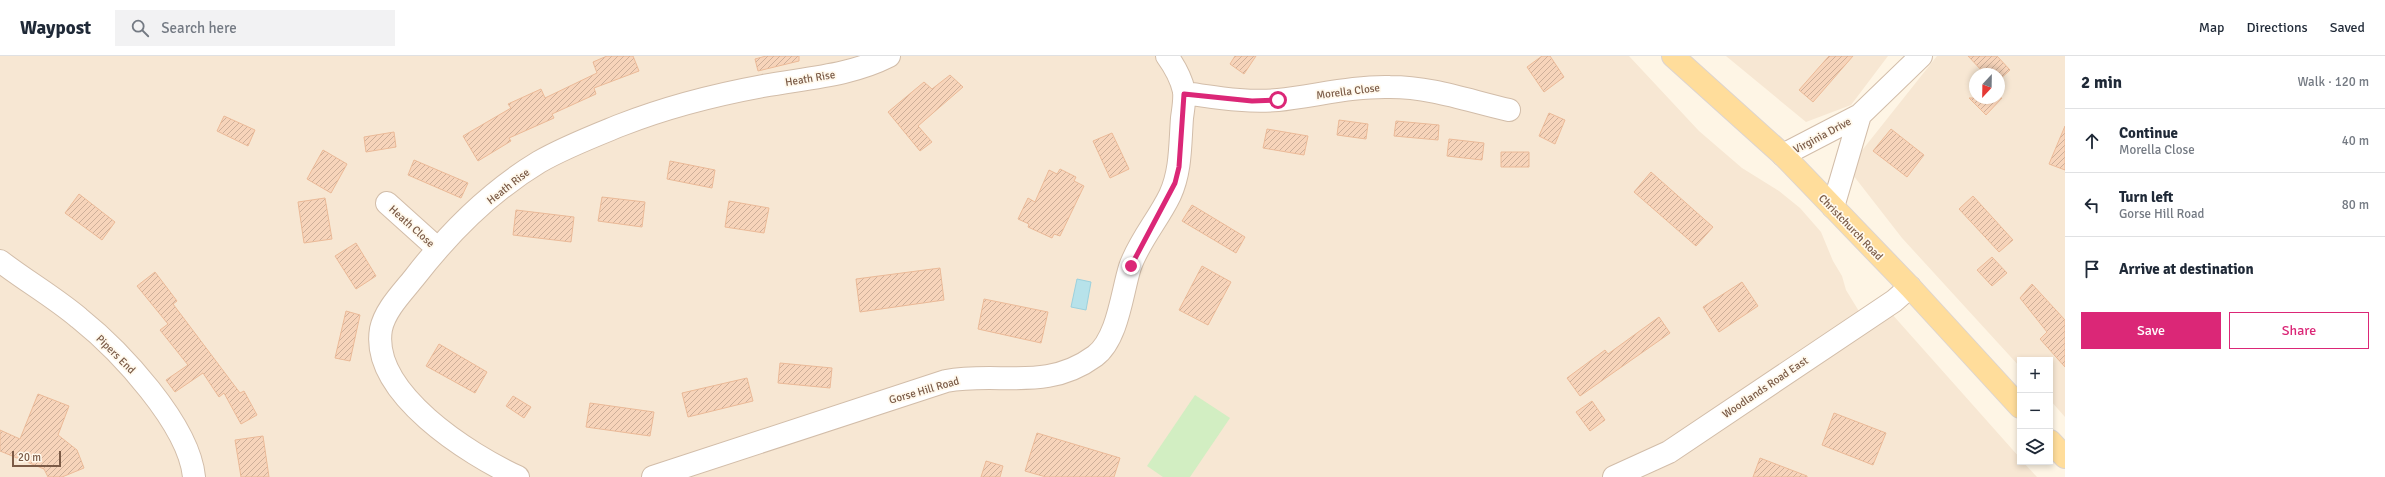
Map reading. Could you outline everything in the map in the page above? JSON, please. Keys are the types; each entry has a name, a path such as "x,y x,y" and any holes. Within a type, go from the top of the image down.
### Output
{"main road":[{"name":"Christchurch Road","path":"1673,56 1783,156 1910,287 2017,404"},
{"path":"2053,444 2065,457"}],"street":[{"name":"Heath Rise","path":"518,477 484,461 434,425 410,401 386,368 381,336 387,316 394,302 437,248 518,177 565,149 622,125 712,96 854,71 889,56"},
{"name":"Gorse Hill Road","path":"653,477 946,382 976,377 1025,380 1052,376 1075,367 1096,355 1110,336 1137,251 1175,183 1179,167 1184,94 1176,69 1167,56"},
{"name":"Virginia Drive","path":"1783,156 1860,115 1921,56"},
{"name":"Morella Close","path":"1184,94 1252,101 1388,86 1423,88 1509,110"},
{"name":"Virginia Drive","path":"1833,207 1860,115"},
{"name":"Heath Close","path":"386,203 437,248"},
{"name":"Pipers End","path":"0,261 79,318 135,372 169,417 185,443 194,477"},
{"name":"Woodlands Road East","path":"1614,477 1669,452 1894,301 1910,287"}],"shaded area":[{"path":"0,56 1629,56 1699,131 1742,168 1779,191 1800,208 1821,232 1833,261 1842,276 1846,290 1868,326 1891,313 2017,455 2017,465 2026,465 2037,477 0,477"},
{"path":"1726,56 1888,56 1851,105 1806,122"},
{"path":"1937,56 2065,56 2065,417 2053,403 2053,357 2017,357 2017,364 1902,238 1853,175 1856,158"}],"green space":[{"path":"1195,395 1230,418 1190,477 1163,477 1147,466"}],"water":[{"path":"1077,279 1091,282 1086,310 1071,307"}],"building":[{"path":"607,56 633,56 639,71 594,88 596,94 552,114 554,118 509,138 511,141 478,161 463,136 511,108 508,104 541,89 545,98 597,73 593,62"},
{"path":"766,56 799,56 799,61 758,71 755,59"},
{"path":"1235,56 1256,56 1244,74 1230,64"},
{"path":"1542,56 1550,56 1564,77 1544,92 1527,67"},
{"path":"1829,56 1853,56 1813,102 1799,90"},
{"path":"1968,56 1997,56 2010,70 2005,75 2005,68 1979,68"},
{"path":"950,75 963,87 918,126 932,142 920,151 888,112 924,82 932,89"},
{"path":"1975,104 1996,104 1986,115"},
{"path":"1549,113 1565,120 1555,144 1539,136"},
{"path":"224,116 255,130 248,146 217,131"},
{"path":"1339,120 1368,124 1366,139 1337,135"},
{"path":"1396,121 1439,125 1438,140 1394,136"},
{"path":"2065,126 2065,170 2049,164"},
{"path":"1267,129 1308,136 1304,155 1263,148"},
{"path":"1891,129 1924,155 1907,177 1873,151"},
{"path":"394,132 396,147 366,152 364,137"},
{"path":"1112,133 1129,169 1110,178 1093,141"},
{"path":"1449,139 1484,143 1482,160 1447,156"},
{"path":"323,150 347,164 331,193 307,179"},
{"path":"1501,152 1529,152 1529,167 1501,167"},
{"path":"414,160 468,183 461,198 408,175"},
{"path":"670,161 715,170 712,188 667,179"},
{"path":"1060,169 1076,177 1074,181 1084,186 1060,236 1054,234 1052,238 1028,227 1029,224 1018,219 1028,198 1035,202 1049,170 1057,174"},
{"path":"1651,172 1713,227 1696,246 1634,192"},
{"path":"79,194 115,222 102,240 65,213"},
{"path":"1973,196 2013,240 1999,252 1959,209"},
{"path":"602,197 645,202 642,227 598,221"},
{"path":"325,198 332,239 304,243 298,202"},
{"path":"729,201 769,208 764,233 725,227"},
{"path":"1192,205 1245,237 1236,253 1182,221"},
{"path":"516,210 574,217 571,242 513,235"},
{"path":"356,243 376,276 356,289 335,256"},
{"path":"1992,257 2007,273 1992,286 1977,270"},
{"path":"1202,266 1231,282 1208,325 1179,310"},
{"path":"940,268 944,300 860,312 856,279"},
{"path":"155,272 177,301 173,304 240,393 244,391 257,415 241,424 224,393 219,397 203,373 175,392 166,380 188,365 160,330 168,324 137,286"},
{"path":"1742,282 1758,306 1719,332 1703,307"},
{"path":"2032,284 2065,320 2065,367 2040,339 2047,332 2020,298"},
{"path":"984,299 1048,312 1041,343 978,329"},
{"path":"346,311 360,315 350,361 335,358"},
{"path":"1659,317 1670,333 1580,396 1567,378 1605,350 1608,354"},
{"path":"439,344 487,372 475,393 426,366"},
{"path":"780,363 832,368 830,388 778,383"},
{"path":"747,378 753,401 688,417 682,393"},
{"path":"38,394 69,406 58,435 77,450 84,468 62,477 48,477 44,469 0,451 0,430 20,439"},
{"path":"513,396 531,407 524,418 506,406"},
{"path":"1592,401 1605,420 1590,431 1576,412"},
{"path":"590,403 654,412 650,436 586,427"},
{"path":"1834,413 1886,433 1873,465 1822,445"},
{"path":"1037,433 1120,458 1114,477 1046,477 1025,471"},
{"path":"263,436 269,477 241,477 235,440"},
{"path":"1760,458 1807,476 1807,477 1753,477"},
{"path":"986,461 1003,466 1000,477 981,477"}],"route":[{"path":"1131,266 1137,251 1169,197 1175,183 1179,167 1184,94 1252,101 1278,100"}]}
